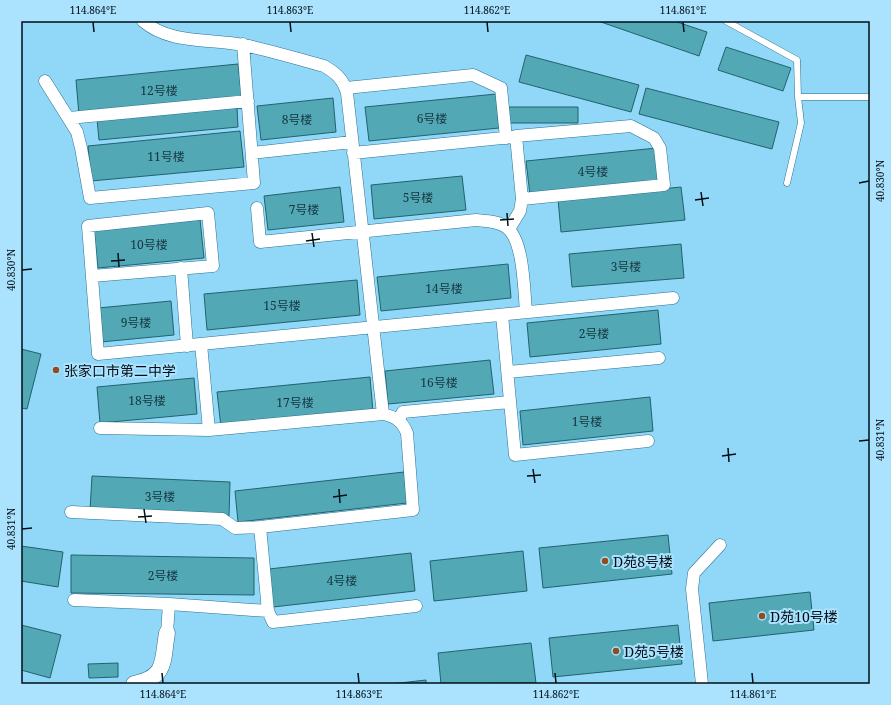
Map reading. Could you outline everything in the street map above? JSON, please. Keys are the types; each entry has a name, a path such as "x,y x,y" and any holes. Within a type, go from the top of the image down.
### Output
{"street":[{"path":"144,21 163,34 185,39 243,44 324,66 336,73 344,81 383,414"},
{"path":"45,81 77,132 90,198 254,183 243,44"},
{"path":"346,88 473,75 501,88 522,199 520,211 509,229"},
{"path":"69,118 248,101"},
{"path":"252,153 353,148 511,137 631,126 654,138 660,148 664,185 522,199"},
{"path":"257,208 260,242 476,220 493,222 509,229 514,234 519,249 526,312"},
{"path":"92,276 213,266 208,213 88,226 98,354 674,298"},
{"path":"181,268 187,346"},
{"path":"502,315 515,455 648,441"},
{"path":"201,344 209,430"},
{"path":"508,372 659,358"},
{"path":"398,420 403,412 510,402"},
{"path":"71,512 222,519 235,528 260,527 413,510 407,433 402,423 383,414 209,430 100,428"},
{"path":"260,527 268,612 273,622 416,606"},
{"path":"702,684 692,589 694,573 720,544"},
{"path":"74,600 169,604 268,612"},
{"path":"134,684 147,681 156,676 160,669 167,634 169,604"}],"lane":[{"path":"726,21 797,60 798,96 801,123 787,183"},
{"path":"798,96 870,97"}],"building":[{"path":"598,21 674,21 707,32 699,56"},
{"path":"726,47 791,68 783,91 718,70"},
{"path":"526,55 639,85 631,112 519,82"},
{"path":"238,64 242,99 79,115 76,80"},
{"path":"646,88 779,122 772,149 639,114"},
{"path":"496,94 499,128 369,141 365,107"},
{"path":"333,98 336,132 261,140 257,106"},
{"path":"237,107 238,127 99,140 97,119"},
{"path":"506,107 578,107 578,123 506,123"},
{"path":"240,131 244,167 91,181 88,146"},
{"path":"657,148 660,182 530,195 526,161"},
{"path":"462,176 466,210 374,219 371,185"},
{"path":"340,187 344,222 268,230 264,196"},
{"path":"681,187 685,220 561,232 558,199"},
{"path":"200,219 204,258 98,268 94,230"},
{"path":"681,244 684,278 572,287 569,254"},
{"path":"508,264 511,298 381,311 377,277"},
{"path":"357,280 360,315 207,330 204,294"},
{"path":"171,301 174,335 101,342 98,308"},
{"path":"658,310 661,344 530,357 527,323"},
{"path":"21,349 41,354 27,409 21,408"},
{"path":"490,360 494,394 388,404 385,371"},
{"path":"370,377 373,412 221,427 217,392"},
{"path":"194,378 197,414 100,423 97,387"},
{"path":"650,397 653,431 523,445 520,411"},
{"path":"404,472 407,503 238,522 235,491"},
{"path":"92,476 230,482 229,516 90,510"},
{"name":"D苑8号楼","path":"668,535 672,574 543,588 539,548"},
{"path":"21,546 63,552 58,587 21,581"},
{"path":"523,551 527,591 434,601 430,561"},
{"path":"411,553 415,591 273,607 269,569"},
{"path":"71,555 254,558 254,595 71,593"},
{"name":"D苑10号楼","path":"810,592 814,630 713,641 709,603"},
{"path":"21,625 61,635 50,678 21,670"},
{"name":"D苑5号楼","path":"678,625 682,664 553,677 549,638"},
{"path":"531,643 536,683 441,684 438,653"},
{"path":"118,663 118,677 89,678 88,664"},
{"path":"426,680 426,684 391,684"}],"place":[{"name":"张家口市第二中学","path":"56,370"},
{"name":"D苑8号楼","path":"605,561"},
{"name":"D苑10号楼","path":"762,616"},
{"name":"D苑5号楼","path":"616,651"}]}
